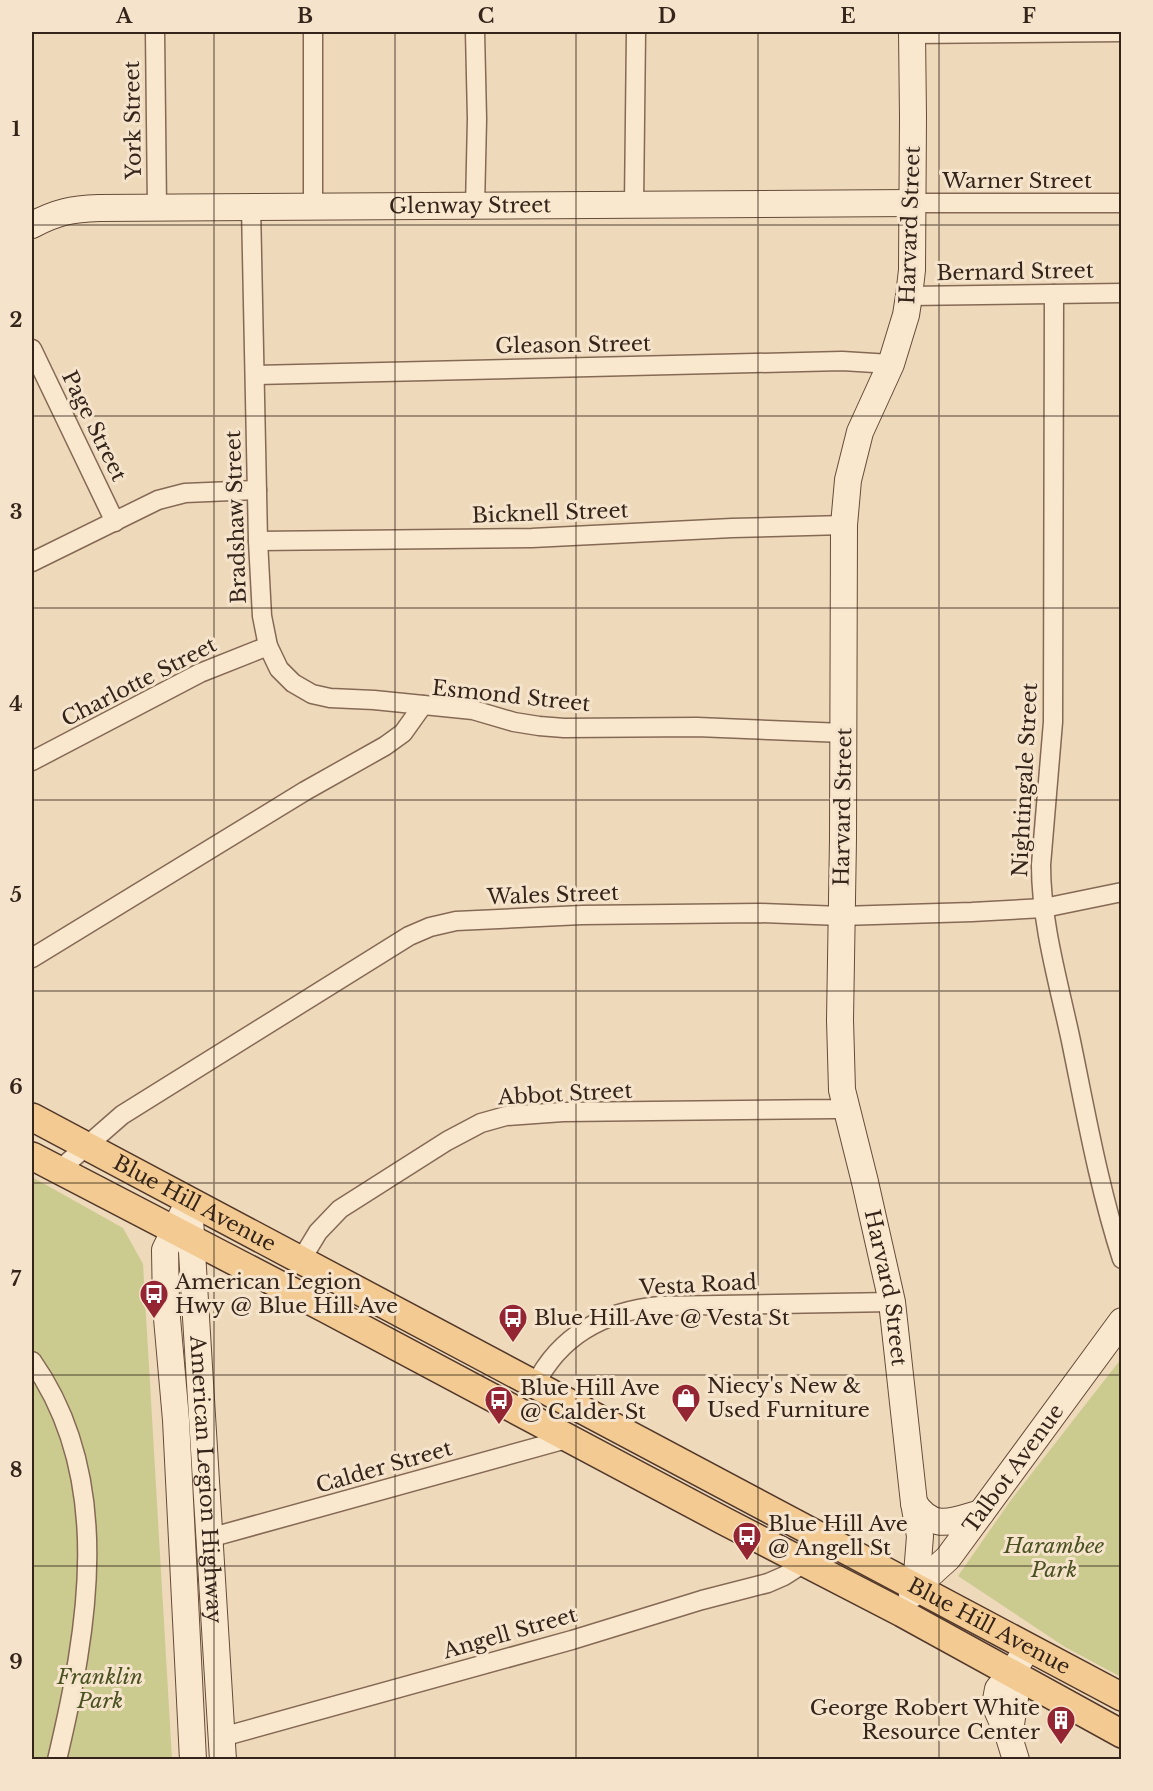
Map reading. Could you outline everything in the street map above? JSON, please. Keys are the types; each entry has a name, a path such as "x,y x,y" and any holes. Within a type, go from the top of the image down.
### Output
{"main road":[{"name":"Harvard Street","path":"912,33 914,117 912,270 909,296 906,315 891,364 860,432 848,480 844,525 840,1020 842,1090 892,1302 914,1503 920,1536 916,1587"},
{"name":"Glenway Street","path":"32,225 69,209 912,203"},
{"name":"Blue Hill Avenue","path":"32,1117 1122,1696"},
{"name":"Blue Hill Avenue","path":"32,1156 902,1612 1122,1734"},
{"name":"American Legion Highway","path":"189,1201 183,1235 209,1538 222,1748"},
{"name":"American Legion Highway","path":"183,1235 165,1250 166,1307 176,1420 193,1760"},
{"name":"Talbot Avenue","path":"902,1612 916,1587 948,1558 1122,1321"},
{"path":"914,1503 920,1512 939,1522 948,1523 981,1513"},
{"path":"1013,1748 995,1705 998,1689 1012,1674 1028,1647"},
{"path":"191,1729 222,1748"}],"street":[{"name":"York Street","path":"155,32 157,208"},
{"path":"313,32 313,206"},
{"path":"475,32 477,119 475,207"},
{"path":"634,205 636,32"},
{"path":"912,33 1122,32"},
{"name":"Warner Street","path":"912,203 1122,203"},
{"name":"Bradshaw Street","path":"251,207 258,541 262,616 268,646 279,669 293,683 312,694 330,698 423,705"},
{"name":"Bernard Street","path":"909,296 1122,293"},
{"name":"Nightingale Street","path":"1054,294 1053,711 1041,865 1044,908 1102,1190 1122,1259"},
{"name":"Page Street","path":"32,349 115,522"},
{"name":"Gleason Street","path":"256,375 842,360 891,364"},
{"path":"32,562 172,495 257,490"},
{"name":"Bicknell Street","path":"258,541 532,538 844,525"},
{"name":"Charlotte Street","path":"32,761 200,673 268,646"},
{"name":"Esmond Street","path":"32,958 305,791 385,746 403,733 423,705 473,710 514,722 564,728 697,726 844,733"},
{"name":"Wales Street","path":"58,1171 122,1115 409,936 430,927 456,921 582,915 760,913 842,916 1044,908 1122,892"},
{"name":"Abbot Street","path":"302,1260 318,1232 340,1209 447,1140 481,1123 506,1116 563,1112 834,1109 845,1106"},
{"name":"Vesta Road","path":"536,1385 548,1363 564,1344 595,1324 627,1311 671,1306 892,1302"},
{"path":"32,1361 66,1423 81,1475 86,1513 88,1550 84,1627 74,1691 57,1760"},
{"name":"Calder Street","path":"209,1538 570,1438"},
{"name":"Angell Street","path":"222,1748 758,1586 784,1576 806,1562"}],"green space":[{"name":"Franklin Park","path":"32,1177 123,1228 143,1264 172,1759 32,1759"},
{"name":"Harambee Park","path":"1121,1359 1121,1677 1065,1647 958,1576 1011,1500"}],"place":[{"name":"American Legion Hwy @ Blue Hill Ave","path":"154,1320"},
{"name":"Blue Hill Ave @ Vesta St","path":"513,1344"},
{"name":"Niecy's New & Used Furniture","path":"686,1424"},
{"name":"Blue Hill Ave @ Calder St","path":"499,1426"},
{"name":"Blue Hill Ave @ Angell St","path":"747,1562"},
{"name":"George Robert White Resource Center","path":"1061,1746"}]}
